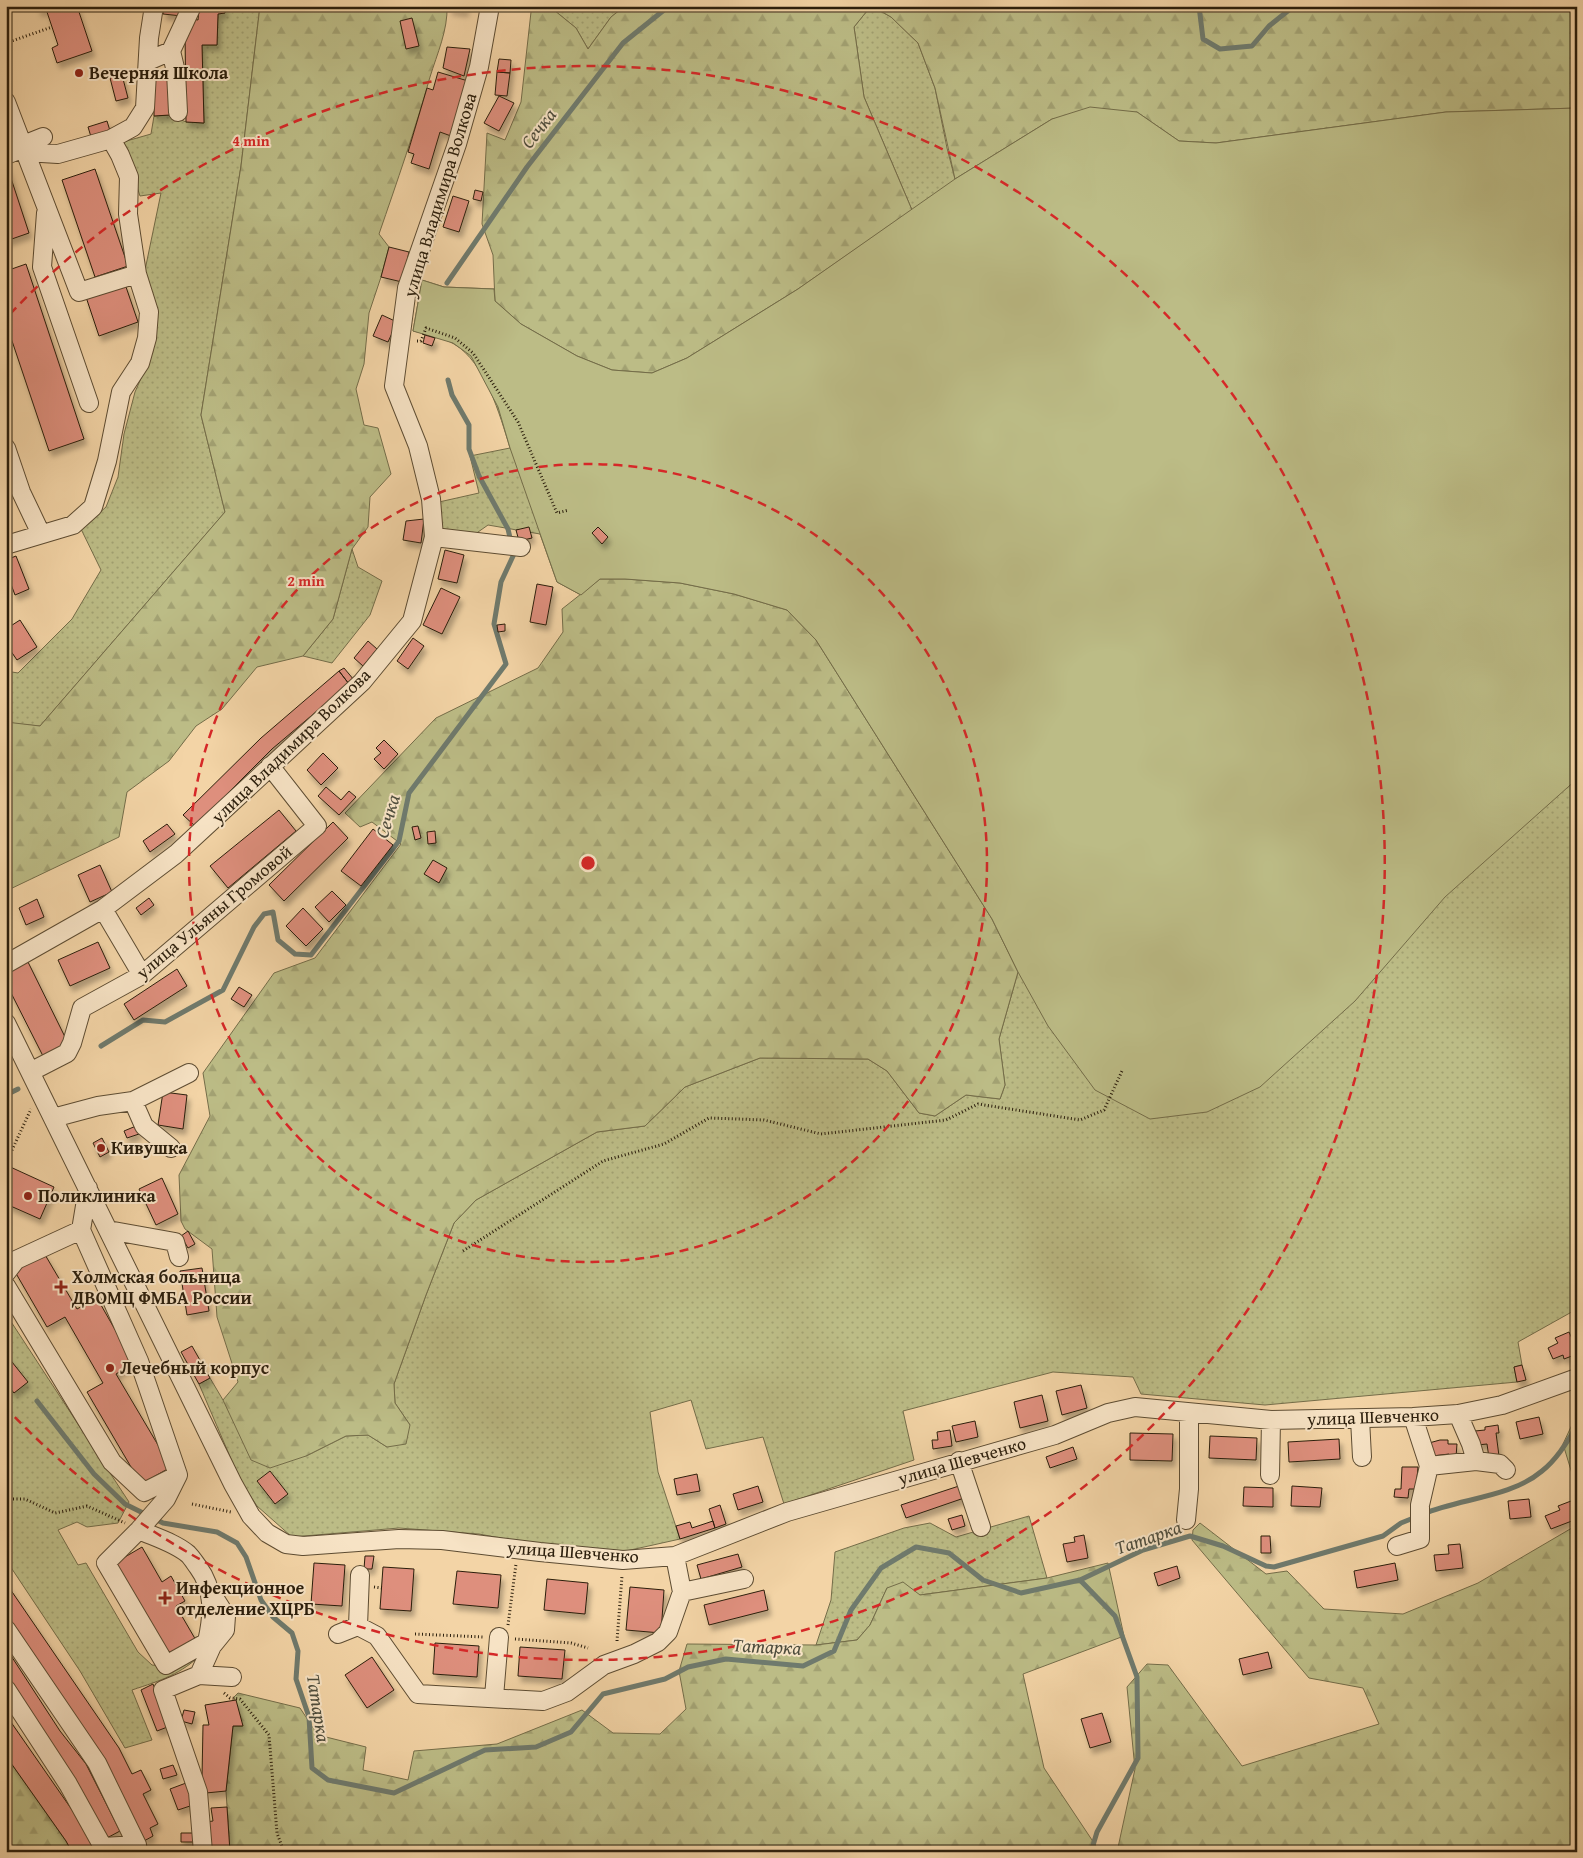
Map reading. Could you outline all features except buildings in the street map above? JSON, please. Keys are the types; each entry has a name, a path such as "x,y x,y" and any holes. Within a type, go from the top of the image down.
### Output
{"street":[{"path":"24,148 58,154 111,139 133,126 145,108 149,38 154,6"},
{"path":"178,112 176,72 171,51 192,6"},
{"name":"улица Владимира Волкова","path":"6,964 103,909 176,854 362,682 412,621 434,537 431,498 418,446 394,386 407,288 457,144 479,67 490,6"},
{"path":"148,61 171,51"},
{"path":"6,102 79,292 137,274"},
{"path":"6,156 43,137"},
{"path":"6,545 73,525 93,507 107,461 121,392 140,363 147,338 149,312 137,274 128,214 129,177 111,139"},
{"path":"47,208 42,267 89,404"},
{"path":"6,448 21,492 41,534"},
{"path":"434,537 512,546"},
{"name":"улица Ульяны Громовой","path":"30,1072 67,1053 82,1008 142,975 317,826 270,766"},
{"path":"103,909 142,975"},
{"name":"улица Шевченко","path":"6,1022 228,1475 251,1516 267,1533 286,1544 303,1546 399,1539 442,1540 623,1560 675,1556 787,1512 959,1461 1055,1435 1108,1413 1135,1407 1272,1420 1413,1417 1458,1414 1502,1405 1577,1378"},
{"path":"53,1118 98,1106 133,1101 189,1072"},
{"path":"133,1101 144,1126 171,1148"},
{"path":"88,1188 81,1230 139,1360 178,1475 166,1499 139,1530 106,1563 166,1665 207,1642 212,1620 211,1593"},
{"path":"9,1260 81,1230"},
{"path":"108,1230 175,1242 179,1257"},
{"path":"6,1286 112,1462 144,1492 178,1475"},
{"path":"1186,1520 1189,1489 1188,1413"},
{"path":"1458,1414 1476,1461"},
{"path":"1397,1546 1420,1539 1420,1506 1429,1466 1413,1417"},
{"path":"1360,1419 1362,1457"},
{"path":"1270,1476 1272,1420"},
{"path":"959,1461 981,1526"},
{"path":"1429,1466 1476,1461 1500,1464 1506,1470"},
{"path":"139,1530 164,1540 188,1555 202,1573 211,1593 226,1616 225,1630 212,1646 199,1675"},
{"path":"338,1634 358,1626 377,1636 418,1694 494,1697 543,1702 567,1692 604,1665 634,1654 658,1642 668,1632 682,1592 675,1556"},
{"path":"358,1626 360,1575"},
{"path":"682,1592 744,1579"},
{"path":"6,1629 97,1764 138,1848 103,1847 68,1784 6,1689"},
{"path":"494,1697 503,1633"},
{"path":"203,1852 198,1792 163,1690 199,1675 232,1677"}],"path":[{"path":"6,43 52,27"},
{"path":"401,338 421,341 426,328 455,338 473,353 518,422 557,513 569,510"},
{"path":"463,1251 602,1161 664,1144 709,1118 764,1120 821,1134 946,1120 978,1104 1080,1120 1104,1110 1122,1071"},
{"path":"6,1163 33,1104"},
{"path":"6,1499 25,1499 55,1513 87,1506 117,1520"},
{"path":"192,1504 251,1516"},
{"path":"617,1641 623,1560"},
{"path":"503,1633 515,1576"},
{"path":"222,1692 230,1698 240,1699 269,1735 277,1833 284,1852"}],"green space":[{"path":"224,6 260,6 241,166 201,415 225,512 40,726 6,723 6,671 18,673 72,619 101,570 81,529 106,507 118,477 124,434 135,392 153,351 155,311 144,275 161,193 140,196 123,142 151,134 154,116 170,115 186,122 204,123 202,45 217,45 218,14 225,13"},
{"path":"260,6 447,6 442,42 379,234 389,247 369,313 364,364 356,389 364,425 378,428 391,474 370,497 368,527 352,549 333,619 303,656 257,667 222,709 196,726 169,761 127,792 119,837 6,891 6,722 40,726 225,512 201,415 241,166"},
{"path":"543,6 549,6 576,28 588,49 611,17 625,6 871,6 854,27 864,97 912,210 798,289 687,358 652,373 612,370 577,356 521,324 495,301 493,255 482,224 487,133 505,140 521,102 531,12"},
{"path":"549,6 625,6 611,17 588,49 576,28"},
{"path":"871,6 891,17 918,43 935,88 955,179 1577,108 1577,1309 1518,1342 1522,1365 1514,1367 1517,1382 1265,1405 1141,1394 1133,1377 1053,1372 903,1411 914,1460 784,1504 763,1437 706,1449 691,1400 650,1412 658,1472 680,1539 626,1551 544,1546 479,1534 399,1528 292,1537 257,1506 240,1480 199,1384 210,1378 223,1400 306,1456 346,1436 368,1435 387,1447 410,1425 395,1403 394,1384 426,1295 454,1223 476,1200 597,1132 645,1126 685,1087 760,1058 868,1059 887,1071 919,1113 935,1116 966,1095 1000,1099 1005,1085 999,1039 1018,972 600,579 581,595 557,582 540,534 488,525 471,537 440,530 439,502 479,493 470,456 510,448 490,390 483,376 465,352 454,344 413,331 422,280 444,287 494,289 495,301 912,210 864,97 854,27"},
{"path":"872,6 1577,6 1577,108 1446,112 1216,143 1179,141 1137,112 1052,119 955,179 935,88 918,43 891,17"},
{"path":"1090,107 1137,112 1179,141 1216,143 1446,112 1577,108 1577,779 1445,897 1355,1001 1260,1087 1207,1112 1150,1119 1095,1090 1048,1026 1018,972 992,919 816,640 787,610 734,594 680,583 600,579 581,595 557,582 510,448 498,407 471,356 453,343 413,331 422,280 444,287 494,289 495,301 521,324 577,356 612,370 652,373 687,358 798,289 955,179 1052,119"},
{"path":"352,549 358,567 382,581 370,615 332,663 303,656 333,619"},
{"path":"600,579 680,583 734,594 787,610 816,640 992,919 1018,972 999,1039 1005,1085 1000,1099 966,1095 935,1116 919,1113 887,1071 868,1059 760,1058 685,1087 645,1126 597,1132 476,1200 454,1223 394,1384 395,1403 410,1425 406,1444 387,1447 368,1435 346,1436 306,1456 270,1468 251,1460 223,1400 238,1382 217,1317 212,1249 185,1229 181,1221 179,1175 210,1116 203,1073 274,973 315,958 401,844 372,822 360,827 345,813 436,718 538,668 563,632 562,609"},
{"path":"6,1314 129,1502 118,1523 87,1527 77,1522 58,1530 78,1565 86,1563 138,1652 152,1665 170,1667 204,1652 187,1666 162,1680 132,1690 152,1740 125,1748 80,1671 6,1560"},
{"path":"1577,1414 1577,1490 1563,1444"},
{"path":"1029,1516 1047,1578 920,1595 887,1588 870,1625 857,1640 816,1645 831,1600 835,1552 904,1528 930,1523 956,1537"},
{"path":"1200,1523 1266,1574 1287,1571 1324,1609 1403,1614 1478,1583 1577,1525 1577,1852 1117,1852 1135,1769 1127,1687 1147,1664 1168,1665 1242,1766 1379,1724 1363,1688 1309,1678 1192,1540 1193,1530"},
{"path":"1108,1563 1124,1636 1023,1674 1044,1768 1100,1852 230,1852 226,1791 233,1726 242,1726 234,1697 238,1693 300,1708 318,1735 366,1747 363,1770 408,1780 414,1751 497,1744 582,1710 613,1733 660,1734 686,1709 679,1671 687,1644 816,1645 857,1640 870,1625 887,1588 903,1582 920,1595 1047,1578"},
{"path":"6,1756 66,1841 72,1852 8,1852"}],"waterway":[{"name":"Сечка","path":"447,283 527,167 623,43 669,6"},
{"path":"1199,6 1203,39 1220,49 1252,46 1269,26 1294,6"},
{"name":"Сечка","path":"448,380 452,395 469,425 469,449 479,476 508,529 511,542"},
{"name":"Сечка","path":"101,1046 143,1020 165,1022 223,990 254,927 264,914 273,912 278,940 295,954 311,955 399,841 409,793 506,664 494,624 501,582 514,554 513,551"},
{"name":"Сечка","path":"6,1095 18,1089"},
{"name":"Татарка","path":"37,1401 94,1474 125,1504 163,1523 217,1532 237,1543 246,1557 261,1600 273,1617 292,1633 298,1651 296,1679 309,1717 312,1768 328,1780 394,1793 485,1750 536,1747 571,1732 603,1694 665,1679 688,1667 726,1659 803,1666 834,1651 851,1610 881,1568 916,1547 949,1553 983,1580 1021,1593 1080,1580 1143,1550 1190,1536 1223,1546 1266,1566 1274,1567 1383,1536 1401,1523 1416,1517"},
{"name":"Татарка","path":"1423,1514 1453,1504 1485,1497 1529,1480 1552,1461 1577,1426"},
{"path":"1080,1580 1115,1616 1137,1677 1138,1758 1097,1832 1091,1852"}],"place":[{"name":"Вечерняя Школа","path":"79,73"},
{"name":"Кивушка","path":"101,1148"},
{"name":"Поликлиника","path":"28,1196"},
{"name":"Холмская больница ДВОМЦ ФМБА России","path":"61,1287"},
{"name":"Лечебный корпус","path":"110,1368"},
{"name":"Инфекционное отделение ХЦРБ","path":"165,1598"}]}
